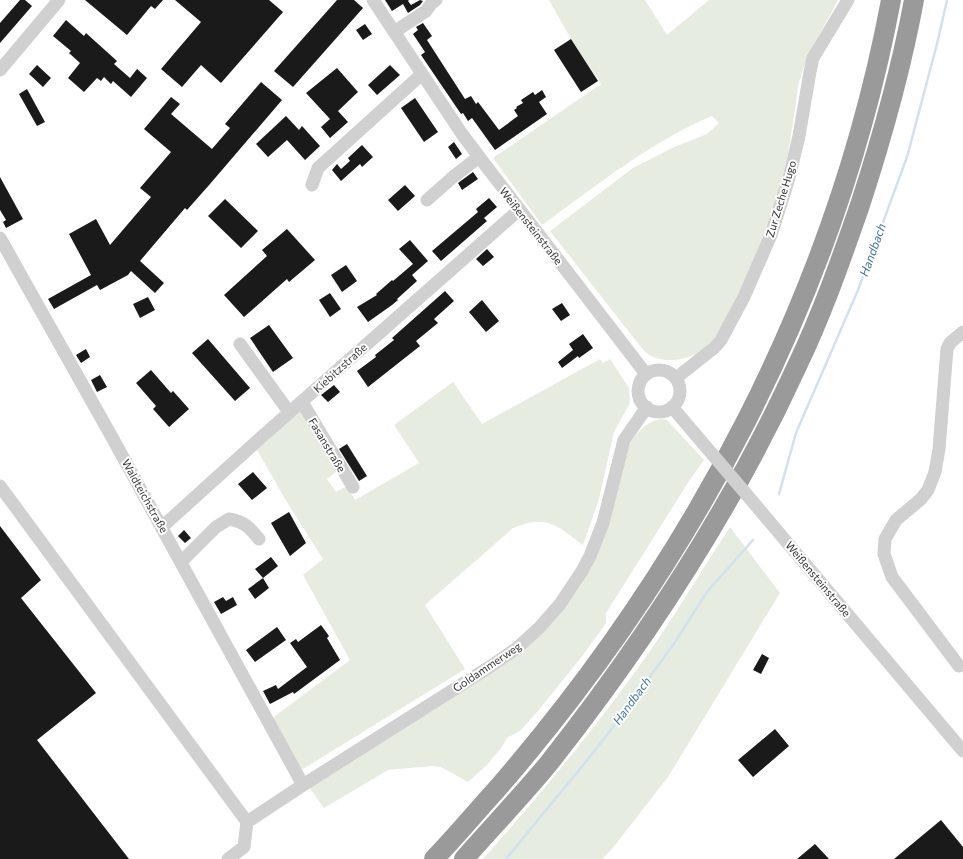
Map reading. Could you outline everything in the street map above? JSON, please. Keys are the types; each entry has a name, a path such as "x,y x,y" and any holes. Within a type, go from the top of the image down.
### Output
{"highway":[{"path":"434,859 530,750 574,694 618,633 663,566 695,514 746,422 778,356 806,290 828,230 851,162 869,97 891,0"},
{"path":"464,859 547,765 592,706 682,577 714,527 743,474 798,365 846,245 872,169 891,101 910,23 914,0"}],"street":[{"path":"0,70 59,0"},
{"name":"Weißensteinstraße","path":"373,0 479,157 646,374"},
{"path":"394,32 426,11 436,0"},
{"name":"Zur Zeche Hugo","path":"676,378 714,348 721,340 747,291 771,235 789,178 799,136 813,58 848,0"},
{"path":"312,185 318,168 422,74"},
{"path":"427,200 479,157"},
{"name":"Kiebitzstraße","path":"162,527 289,412 519,210"},
{"name":"Waldteichstraße","path":"0,238 162,527 303,785"},
{"path":"959,666 892,577 884,554 885,539 896,520 921,499 932,482 939,449 947,349 950,343 963,332"},
{"path":"240,344 289,412"},
{"path":"665,370 676,378 679,383 680,397 672,407 660,412 653,410 647,407 639,397 638,391 642,379 646,374 652,371 665,370"},
{"name":"Fasanstraße","path":"302,402 353,487"},
{"name":"Goldammerweg","path":"247,822 498,662 517,648 547,620 566,595 590,556 603,523 624,440 647,407"},
{"name":"Weißensteinstraße","path":"672,407 963,751"},
{"path":"0,486 247,822 244,847 228,859"},
{"path":"181,562 216,528 229,519 239,521 249,526 259,539"}],"shaded area":[{"path":"549,0 645,0 667,35 709,0 838,0 803,68 798,86 786,163 774,207 755,259 718,332 706,347 689,357 668,360 655,358 649,355 633,337 550,231 633,168 672,148 707,134 719,123 712,116 667,139 603,180 542,225 493,158 601,84 571,39"},
{"path":"600,359 603,363 610,359 629,388 630,403 614,432 599,499 583,545 558,527 543,522 534,522 513,528 425,605 465,669 303,769 297,766 270,720 350,660 303,575 323,559 285,499 256,448 300,410 337,471 327,479 336,492 347,486 355,500 419,463 394,425 453,382 482,424"},
{"path":"663,419 667,420 704,460 691,478 606,613 606,623 583,655 538,711 521,730 507,738 487,765 468,782 441,767 432,766 388,770 324,808 309,787 563,608 629,446 647,424"},
{"path":"730,527 780,593 668,777 612,849 602,859 483,859 554,777 621,691 663,632"}],"building":[{"path":"20,0 25,0 32,6 0,43 0,23"},
{"path":"85,0 163,0 155,9 151,6 127,35"},
{"path":"175,0 269,0 283,12 221,83 201,65 182,87 161,69 201,22"},
{"path":"337,0 354,0 363,8 293,87 274,71"},
{"path":"385,0 409,0 408,1 411,5 420,0 423,1 420,5 408,13 403,4 392,11"},
{"path":"66,20 84,36 86,33 117,61 114,64 130,78 137,69 147,78 131,97 113,81 111,84 104,77 101,81 97,78 84,92 68,78 80,63 69,53 71,51 53,36"},
{"path":"423,23 432,36 427,40 465,99 471,96 476,104 478,102 499,130 518,116 514,110 523,103 521,100 533,92 535,95 542,90 546,97 539,102 547,114 495,150 472,118 468,121 463,113 461,114 421,55 425,52 413,34 418,30 416,27"},
{"path":"365,24 372,34 363,40 356,30"},
{"path":"571,39 598,81 581,92 554,50"},
{"path":"37,65 51,78 43,87 29,74"},
{"path":"390,65 400,75 377,95 368,85"},
{"path":"337,68 358,92 338,111 348,122 330,138 321,127 330,119 306,93"},
{"path":"261,82 282,100 210,184 187,210 185,208 140,261 164,283 155,293 131,271 128,275 100,290 97,285 54,309 48,299 91,275 69,234 96,219 110,245 151,197 140,188 171,152 144,129 171,97 180,104 171,114 212,149 230,128 225,124"},
{"path":"27,89 45,122 37,126 19,94"},
{"path":"415,98 438,132 424,142 401,108"},
{"path":"286,116 299,130 302,126 320,146 305,160 287,140 268,157 256,144"},
{"path":"454,142 462,154 456,159 448,147"},
{"path":"362,145 373,157 362,167 360,164 341,181 332,170 337,164 341,169 350,161 348,158"},
{"path":"473,172 478,179 462,190 458,183"},
{"path":"0,177 23,219 6,228 3,222 6,220 0,210"},
{"path":"405,185 415,196 398,211 388,200"},
{"path":"489,198 497,207 484,218 487,221 441,261 432,251 478,212 476,209"},
{"path":"225,199 258,231 241,248 208,216"},
{"path":"287,229 315,260 289,282 287,279 244,317 224,295 267,256 262,250"},
{"path":"410,240 428,261 412,275 417,281 397,299 398,300 368,322 357,307 377,295 376,294 392,280 393,281 413,264 399,249"},
{"path":"487,249 494,257 483,266 476,259"},
{"path":"346,265 357,281 342,292 331,275"},
{"path":"445,291 454,301 434,319 438,323 416,341 420,346 368,387 357,371 376,357 375,355 394,340 392,338"},
{"path":"330,293 341,309 330,317 319,300"},
{"path":"148,297 155,310 140,318 133,304"},
{"path":"482,300 499,321 486,332 469,312"},
{"path":"562,303 570,315 561,321 552,309"},
{"path":"269,325 293,358 273,372 250,338"},
{"path":"583,334 593,348 579,358 578,356 562,368 558,362 573,350 569,344"},
{"path":"208,339 250,388 235,401 192,353"},
{"path":"86,349 90,357 81,363 76,355"},
{"path":"151,370 171,393 173,391 189,409 169,427 153,409 156,406 136,383"},
{"path":"100,375 107,387 97,392 91,380"},
{"path":"334,385 340,392 328,402 321,395"},
{"path":"347,444 367,476 359,481 339,449"},
{"path":"253,472 267,488 252,500 238,484"},
{"path":"289,512 306,543 290,556 271,523"},
{"path":"0,526 41,580 21,598 96,693 37,740 129,859 0,859"},
{"path":"184,530 191,538 185,543 178,536"},
{"path":"271,557 278,566 263,578 255,569"},
{"path":"263,578 269,588 255,599 248,589"},
{"path":"223,597 226,601 233,597 237,605 221,614 214,602"},
{"path":"321,625 329,636 327,638 340,660 294,694 293,692 270,704 263,691 276,685 278,689 307,667 290,643 296,639 298,642"},
{"path":"277,627 286,640 255,662 246,650"},
{"path":"762,654 769,658 761,674 753,670"},
{"path":"775,729 789,746 753,777 738,760"},
{"path":"941,820 963,847 963,859 894,859"},
{"path":"815,844 829,859 797,859"}],"waterway":[{"name":"Handbach","path":"779,494 796,433 858,290 907,157 947,0"},
{"name":"Handbach","path":"506,859 593,753 629,706 675,642 707,592 753,540"}]}
